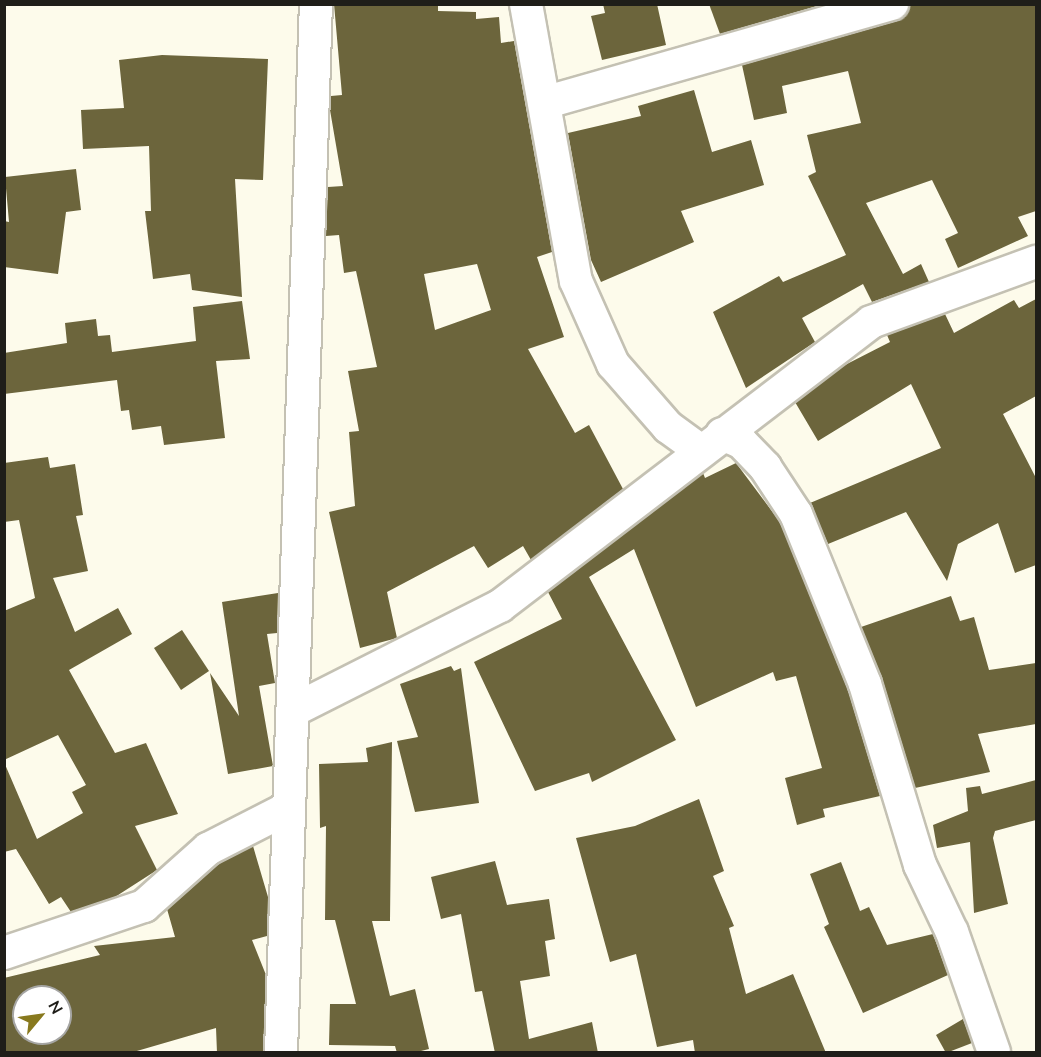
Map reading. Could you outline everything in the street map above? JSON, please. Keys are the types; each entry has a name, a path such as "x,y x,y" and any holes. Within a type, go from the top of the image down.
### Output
{"street":[{"path":"281,1053 288,808 294,710 308,133 316,4"},
{"path":"526,4 547,102 576,281 613,364 669,428 711,442 741,442 765,467 796,514 865,684 920,865 952,932 994,1053"},
{"path":"547,102 892,4"},
{"path":"294,710 500,606 711,442 871,322 1036,262"},
{"path":"4,953 144,906 208,849 288,808"}],"building":[{"path":"334,4 438,4 438,11 476,12 476,19 499,17 501,43 514,41 552,252 537,257 564,337 528,349 575,433 589,425 623,489 531,560 523,546 488,568 474,546 387,592 397,638 360,648 329,512 355,506 349,432 359,431 348,371 377,367 356,271 344,273 339,235 326,236 328,187 343,186 330,110 331,96 342,95","holes":["477,264 491,310 435,330 424,274"]},
{"path":"603,4 657,4 666,45 602,60 591,16 605,13"},
{"path":"709,4 824,4 720,34"},
{"path":"909,4 1036,4 1036,211 1018,217 1028,236 958,268 945,239 958,233 932,180 866,203 903,274 921,264 929,282 872,302 863,284 802,318 815,342 746,388 713,312 779,276 783,282 846,255 808,176 816,172 807,135 861,123 848,71 782,86 787,113 754,120 742,65 897,21"},
{"path":"162,55 268,59 263,180 235,179 242,297 192,290 190,274 153,279 145,211 151,211 149,146 83,149 81,110 124,108 119,60"},
{"path":"694,90 712,152 751,140 764,185 681,211 694,242 601,282 591,260 568,133 641,116 638,106"},
{"path":"76,169 81,210 66,212 58,274 4,267 4,221 9,222 5,177"},
{"path":"1036,299 1036,396 1003,414 1036,478 1036,565 1015,573 998,523 958,544 947,581 906,512 828,544 810,503 941,448 911,384 818,441 795,402 843,366 890,342 887,335 945,314 954,333 1014,300 1019,308"},
{"path":"242,301 250,359 216,361 225,438 164,445 161,426 132,430 129,410 121,411 117,380 4,394 4,353 67,343 65,323 96,319 98,336 110,335 112,352 196,341 193,307"},
{"path":"48,457 50,468 75,464 83,515 76,516 88,571 53,578 75,632 118,608 132,634 69,670 115,753 146,743 178,814 135,826 157,870 115,897 71,912 61,897 49,904 16,849 4,852 4,762 37,839 83,813 72,792 86,785 58,735 4,760 4,611 35,598 19,520 4,522 4,463"},
{"path":"736,463 780,522 848,690 880,796 823,809 825,817 797,825 785,778 822,768 796,676 776,681 773,672 696,707 634,549 589,577 676,740 592,782 589,773 535,791 474,662 562,619 548,592 703,473 705,478"},
{"path":"278,593 277,633 267,634 275,683 259,686 273,766 228,774 210,673 239,716 222,602"},
{"path":"951,596 960,621 974,617 989,670 1036,663 1036,724 978,734 990,772 915,788 861,627"},
{"path":"182,630 209,671 181,690 154,648"},
{"path":"451,666 454,671 461,668 479,803 415,812 397,741 418,737 400,684"},
{"path":"392,742 390,921 372,921 390,996 415,989 429,1049 413,1053 397,1053 395,1046 329,1045 330,1004 356,1004 335,920 325,920 326,826 320,828 319,764 368,762 366,748"},
{"path":"1036,780 1036,820 995,831 993,838 1008,904 974,913 970,842 937,848 933,825 968,811 966,788 980,786 982,794"},
{"path":"699,799 724,871 713,876 734,926 729,928 746,994 793,974 826,1053 695,1053 693,1040 657,1047 636,954 610,962 576,838 635,826"},
{"path":"253,846 268,897 267,936 252,940 266,975 263,1053 217,1053 216,1028 130,1053 4,1053 4,978 100,955 94,946 175,937 167,909 218,864"},
{"path":"495,861 507,905 549,899 555,939 545,941 550,976 520,981 529,1039 592,1022 598,1053 495,1053 482,991 475,992 461,914 441,919 431,877"},
{"path":"841,862 860,911 869,907 887,945 933,934 948,975 863,1013 824,927 829,924 810,874"},
{"path":"963,1019 972,1043 946,1053 936,1035"}]}
